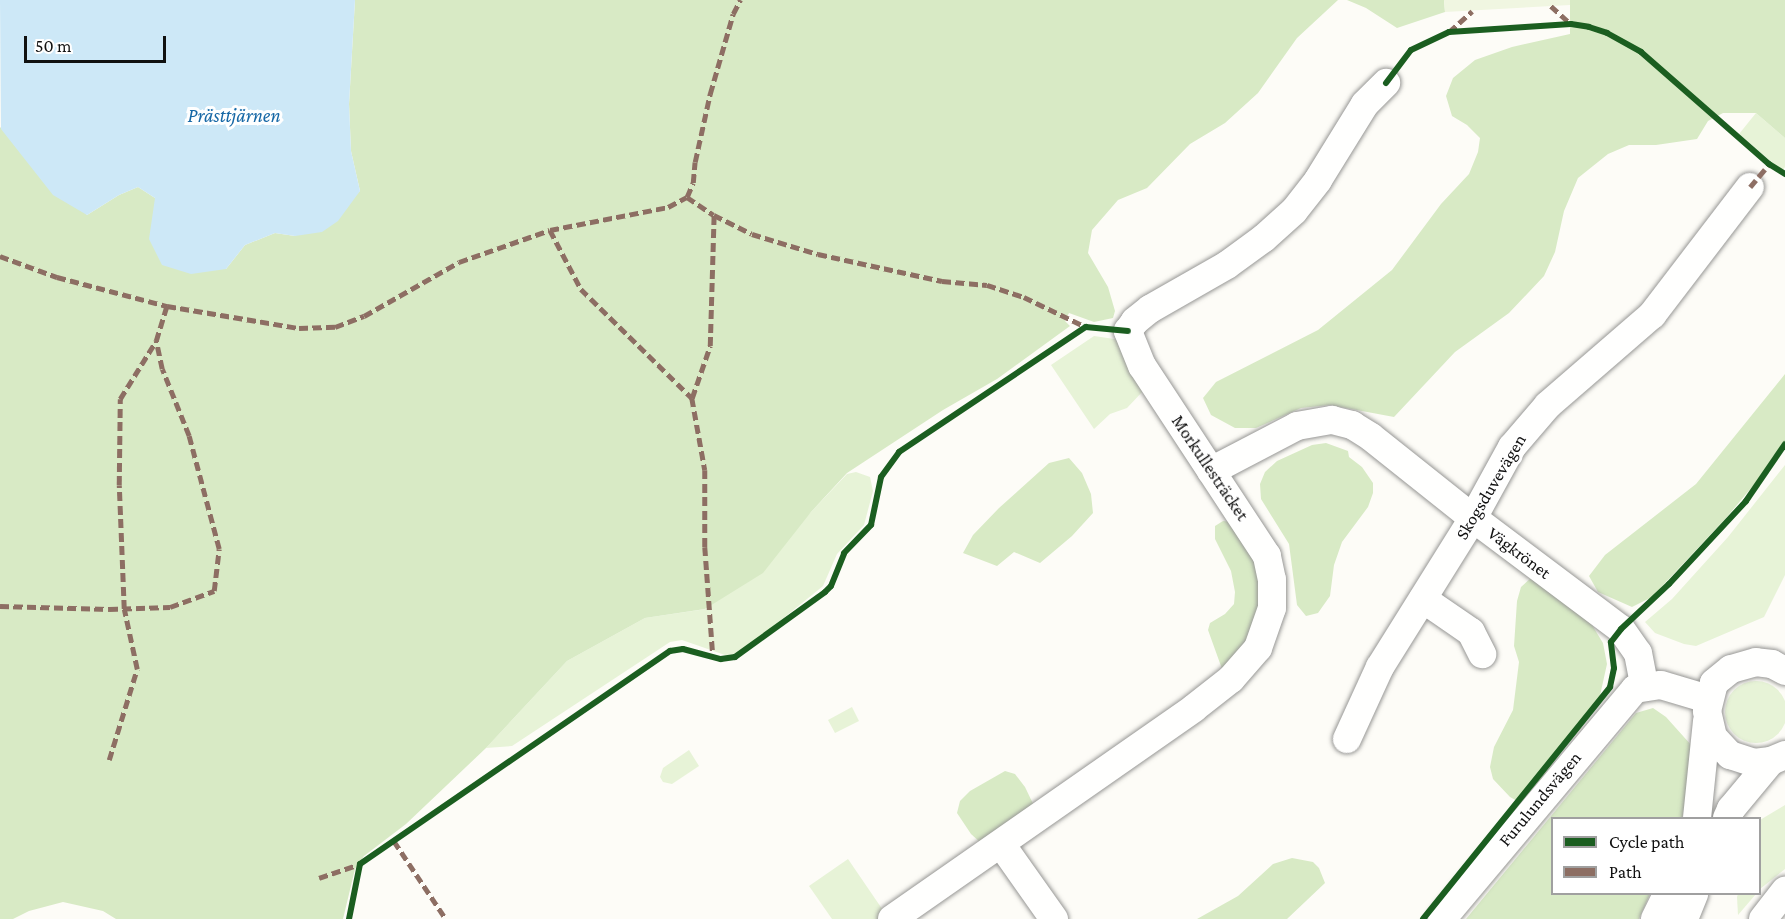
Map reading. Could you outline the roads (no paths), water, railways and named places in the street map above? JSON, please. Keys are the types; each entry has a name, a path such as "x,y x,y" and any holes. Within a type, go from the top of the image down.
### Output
{"street":[{"name":"Morkullesträcket","path":"892,919 1194,708 1232,679 1258,648 1272,608 1272,580 1267,556 1142,366 1128,331 1134,321 1150,309 1227,265 1264,238 1294,211 1318,180 1365,104 1386,83"},
{"name":"Skogsduvevägen","path":"1347,739 1380,667 1473,518 1493,477 1533,421 1652,315 1750,186"},
{"name":"Vägkrönet","path":"1211,471 1297,426 1332,420 1352,425 1371,437 1473,518 1621,629 1638,653 1644,685"},
{"path":"1423,599 1471,632 1482,654"},
{"path":"1696,817 1708,710 1714,683 1731,669 1743,664 1778,661"},
{"path":"1644,685 1661,685 1708,710 1717,744 1730,756 1754,763 1778,758"},
{"name":"Furulundsvägen","path":"1442,919 1624,698 1644,685"},
{"path":"1728,817 1731,809 1778,758"},
{"path":"1001,844 1054,919"},
{"path":"1763,919 1785,891"},
{"path":"1655,919 1667,895"},
{"path":"1684,919 1694,895"}],"water":[{"name":"Prästtjärnen","path":"0,0 355,0 349,104 351,151 360,191 338,221 322,232 295,236 275,233 245,245 226,269 191,274 162,265 149,239 155,198 138,187 119,195 87,215 53,195 1,129"}]}
